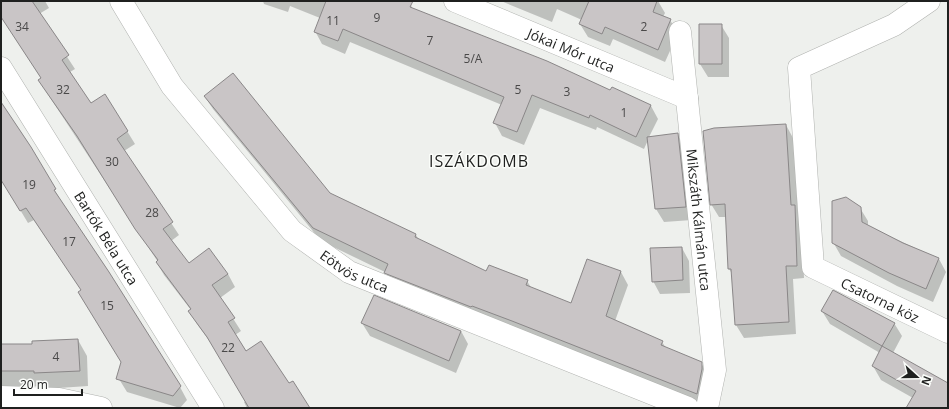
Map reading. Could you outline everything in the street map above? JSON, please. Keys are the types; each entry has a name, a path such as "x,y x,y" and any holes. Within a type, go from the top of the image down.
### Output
{"street":[{"name":"Eötvös utca","path":"121,1 172,86 292,231 349,272 688,408"},
{"name":"Jókai Mór utca","path":"456,1 687,98"},
{"name":"Csatorna köz","path":"929,1 894,25 799,68 813,267 948,332"},
{"name":"Mikszáth Kálmán utca","path":"680,32 715,370 708,408"},
{"name":"Bartók Béla utca","path":"1,68 213,408"},
{"path":"1,397 59,399 101,408"}],"building":[{"path":"1,1 32,1 69,55 62,60 91,103 105,94 128,131 117,139 173,222 163,229 189,263 209,248 228,274 212,285 235,318 228,322 246,351 261,341 289,383 293,381 310,408 249,408 207,337 188,311 191,309 156,262 158,260 135,229 77,136 38,80 41,78 1,17"},
{"path":"326,1 413,1 410,7 547,61 610,90 612,87 651,105 636,137 590,115 589,118 532,95 517,132 493,123 504,97 343,29 338,41 314,32"},
{"path":"589,1 657,1 653,12 671,19 658,50 605,27 602,34 579,24"},
{"path":"699,24 722,24 722,64 699,64"},
{"path":"233,73 330,193 416,234 415,237 486,271 489,265 528,280 526,285 571,303 587,259 621,271 606,316 663,341 661,345 702,362 697,394 512,321 472,306 471,307 384,273 388,264 313,228 204,96"},
{"path":"1,102 31,147 56,189 54,190 109,272 181,386 173,396 116,379 121,362 78,292 81,290 26,208 20,211 1,180"},
{"path":"786,124 791,205 795,205 797,266 786,266 789,322 735,325 731,269 728,269 725,204 710,205 703,131 714,128"},
{"path":"678,133 686,207 655,209 647,137"},
{"path":"846,197 861,207 862,222 903,243 939,258 926,289 889,273 832,243 832,201"},
{"path":"682,247 683,280 652,282 650,248"},
{"path":"833,290 895,323 882,346 821,311"},
{"path":"374,295 461,331 449,361 361,323"},
{"path":"78,339 80,371 34,373 34,371 1,371 1,344 32,344 32,341"},
{"path":"882,346 948,383 948,408 906,408 916,391 872,366"}],"district":[{"name":"ISZÁKDOMB","path":"479,161"}]}
